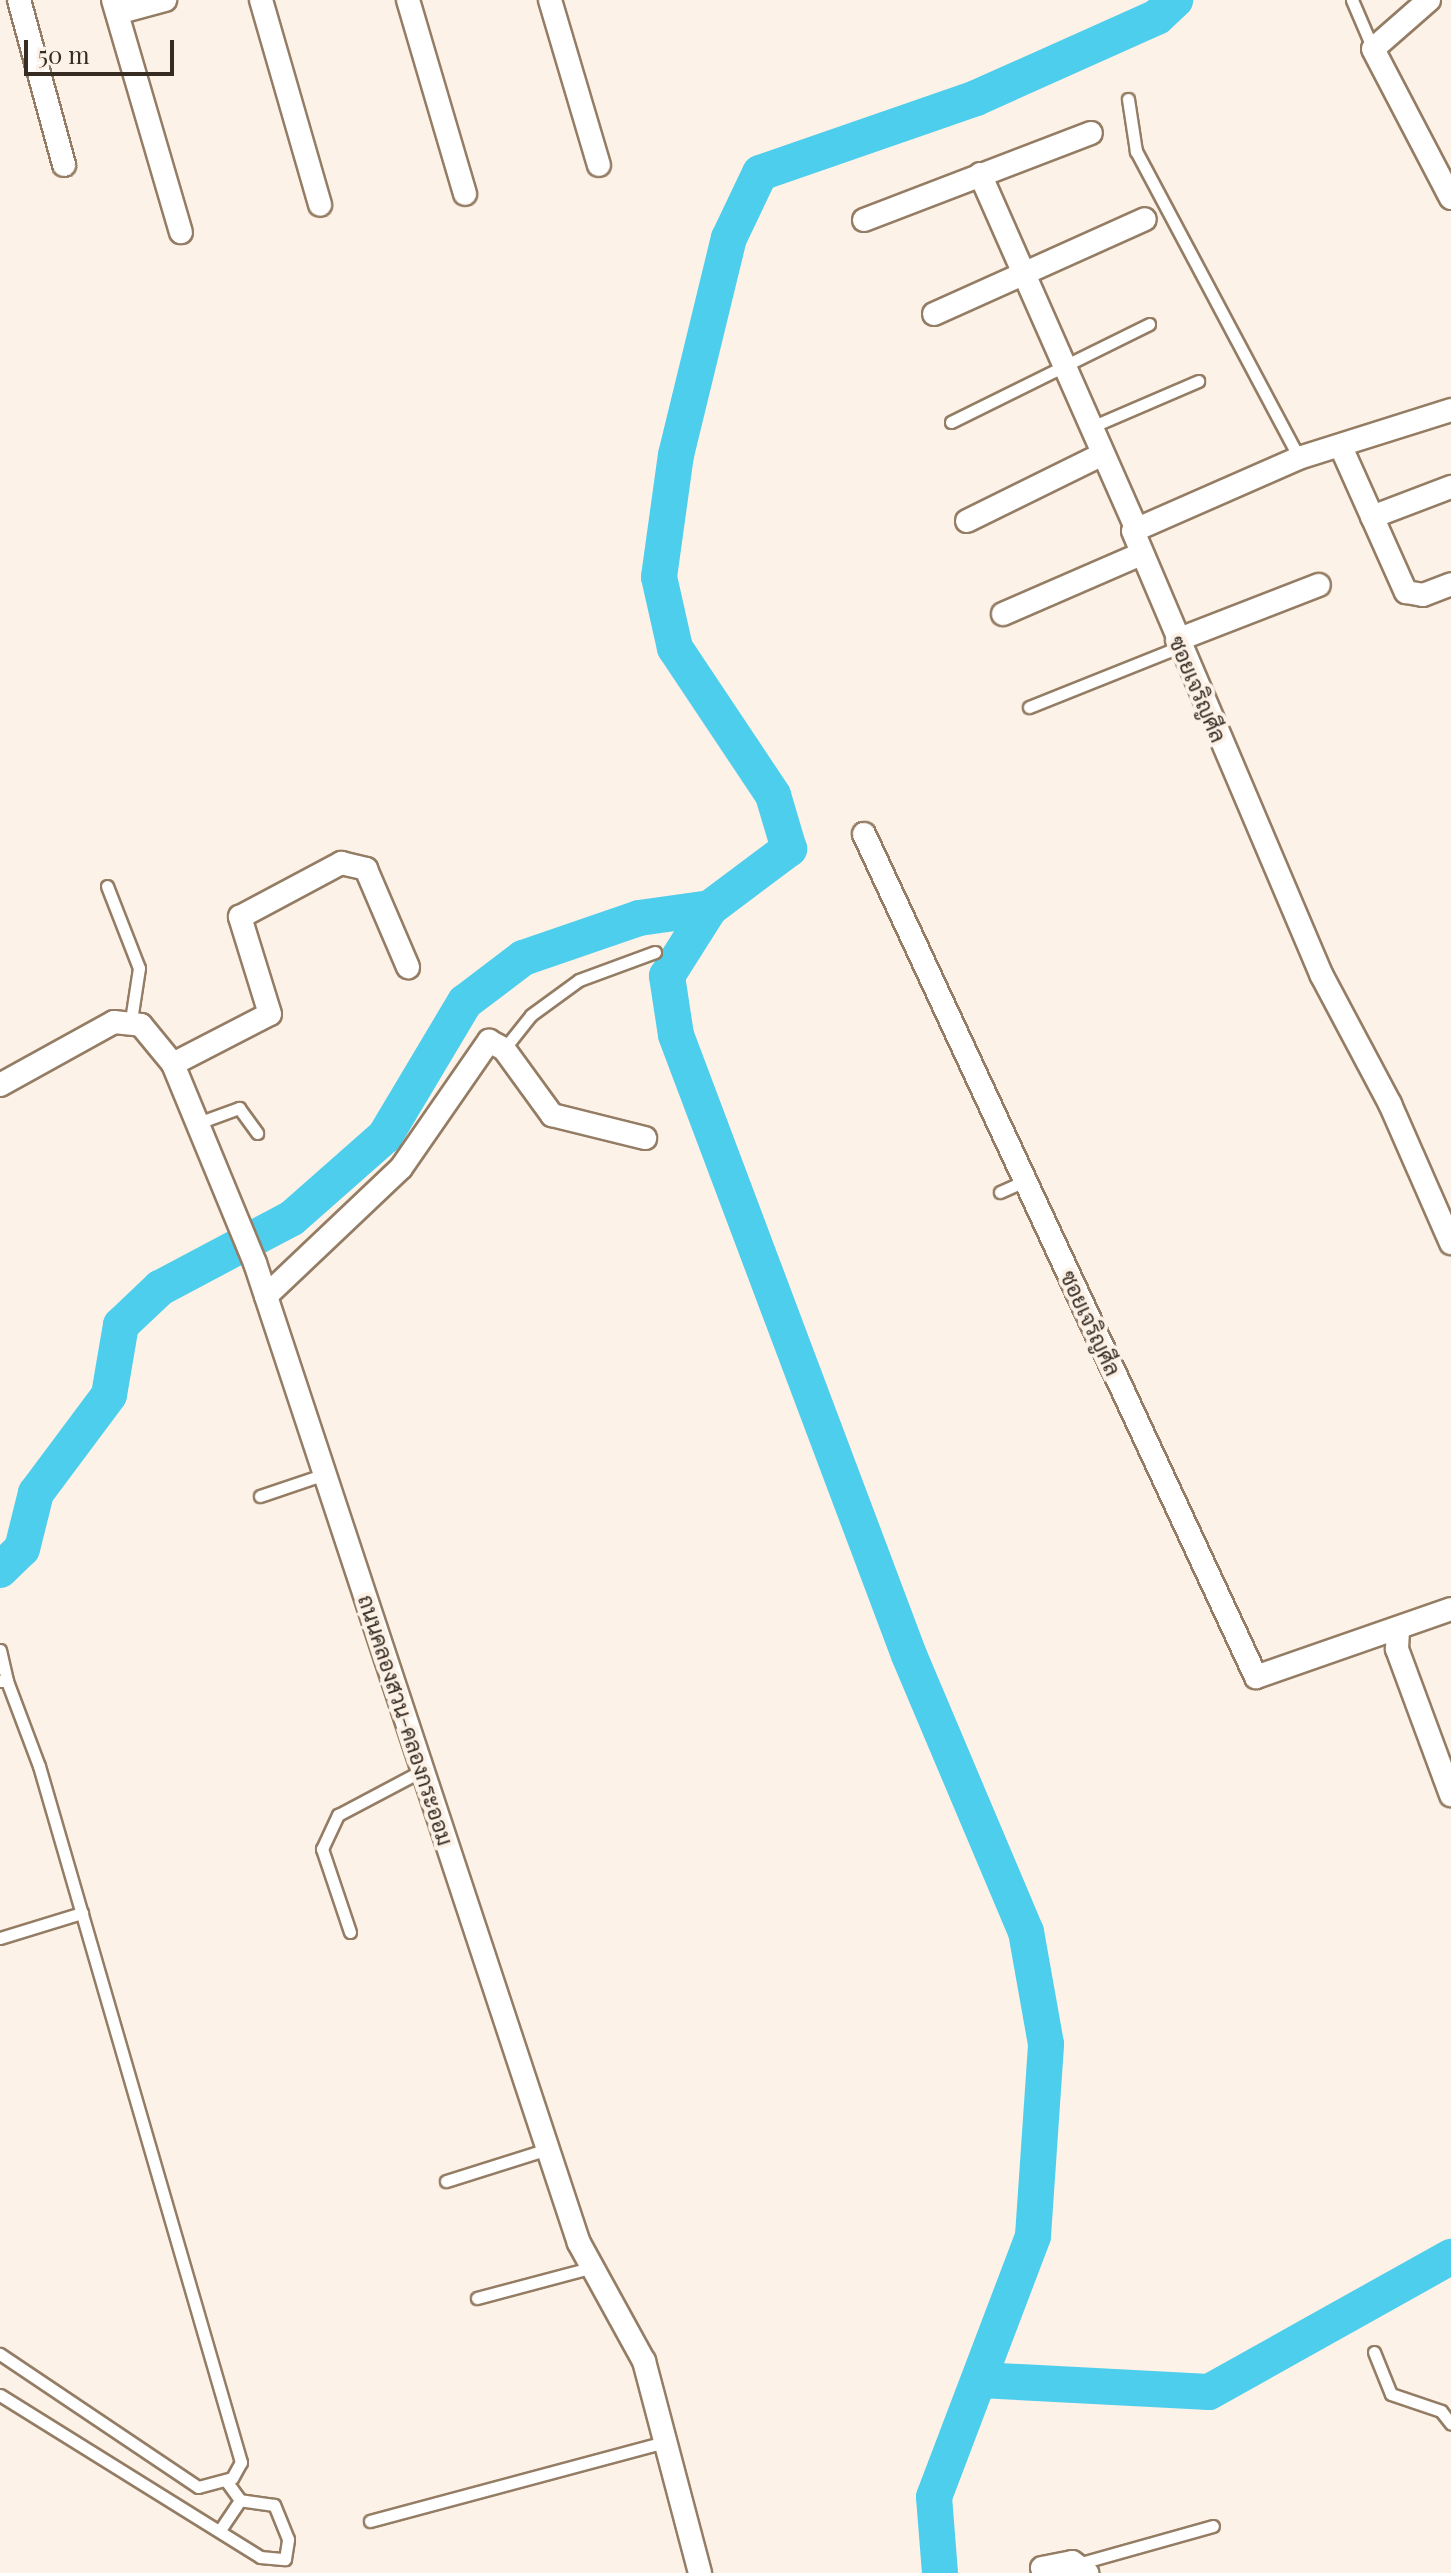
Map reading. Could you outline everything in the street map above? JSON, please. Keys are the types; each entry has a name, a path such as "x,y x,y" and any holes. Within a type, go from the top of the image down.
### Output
{"street":[{"path":"19,0 64,165"},
{"path":"165,0 117,6 181,232"},
{"path":"261,0 320,205"},
{"path":"408,0 465,194"},
{"path":"550,0 599,165"},
{"path":"1429,0 1373,49 1451,198"},
{"path":"864,220 1091,133"},
{"name":"ซอยเจริญศีล","path":"980,174 1061,368 1135,525 1139,555 1322,976 1390,1104 1451,1243"},
{"path":"934,314 1021,272 1145,219"},
{"path":"1135,525 1299,458 1451,410"},
{"path":"1341,447 1406,592 1423,595 1451,584"},
{"path":"967,521 1101,455"},
{"path":"1372,517 1451,487"},
{"path":"1003,614 1139,555"},
{"path":"1178,644 1319,585"},
{"name":"ซอยเจริญศีล","path":"864,834 1256,1677 1451,1609"},
{"path":"173,1064 270,1014 240,917 341,863 366,869 408,967"},
{"path":"0,1085 114,1022 131,1020"},
{"name":"ถนนคลองสวน-คลองกระออม","path":"131,1020 161,1042 173,1064 255,1263 590,2268 644,2361 700,2573"},
{"path":"266,1296 401,1168 485,1044 504,1049 552,1115 645,1138"},
{"path":"1398,1630 1397,1649 1451,1795"},
{"path":"1042,2568 1084,2568"}],"lane":[{"path":"1352,0 1373,49"},
{"path":"1128,99 1136,151 1299,458"},
{"path":"951,422 1149,324"},
{"path":"1089,428 1198,381"},
{"path":"1029,707 1178,644"},
{"path":"107,886 139,968 131,1020"},
{"path":"504,1049 531,1015 579,980 655,952"},
{"path":"198,1123 239,1108 257,1133"},
{"path":"1000,1192 1025,1181"},
{"path":"260,1496 325,1474"},
{"path":"0,1650 3,1681 82,1913 240,2445 241,2462 226,2481 198,2487 0,2354"},
{"path":"350,1932 322,1849 338,1815 423,1770"},
{"path":"0,1938 82,1913"},
{"path":"446,2181 548,2149"},
{"path":"477,2298 590,2268"},
{"path":"1374,2352 1391,2394 1441,2411 1451,2424"},
{"path":"0,2395 270,2562 285,2559 288,2539 274,2505 240,2500 226,2481"},
{"path":"370,2521 665,2442"},
{"path":"220,2530 240,2500"},
{"path":"1084,2568 1213,2526"}],"waterway":[{"path":"940,2573 934,2497 1033,2236 1046,2044 1026,1932 909,1655 676,1035 667,976 710,908 789,849 773,795 675,648 659,577 676,455 729,238 760,173 976,98 1157,17 1175,0"},
{"path":"0,1570 22,1549 36,1493 109,1395 121,1325 160,1288 292,1218 385,1136 465,1002 523,958 639,918 710,908"},
{"path":"980,2380 1209,2392 1451,2257"}]}
